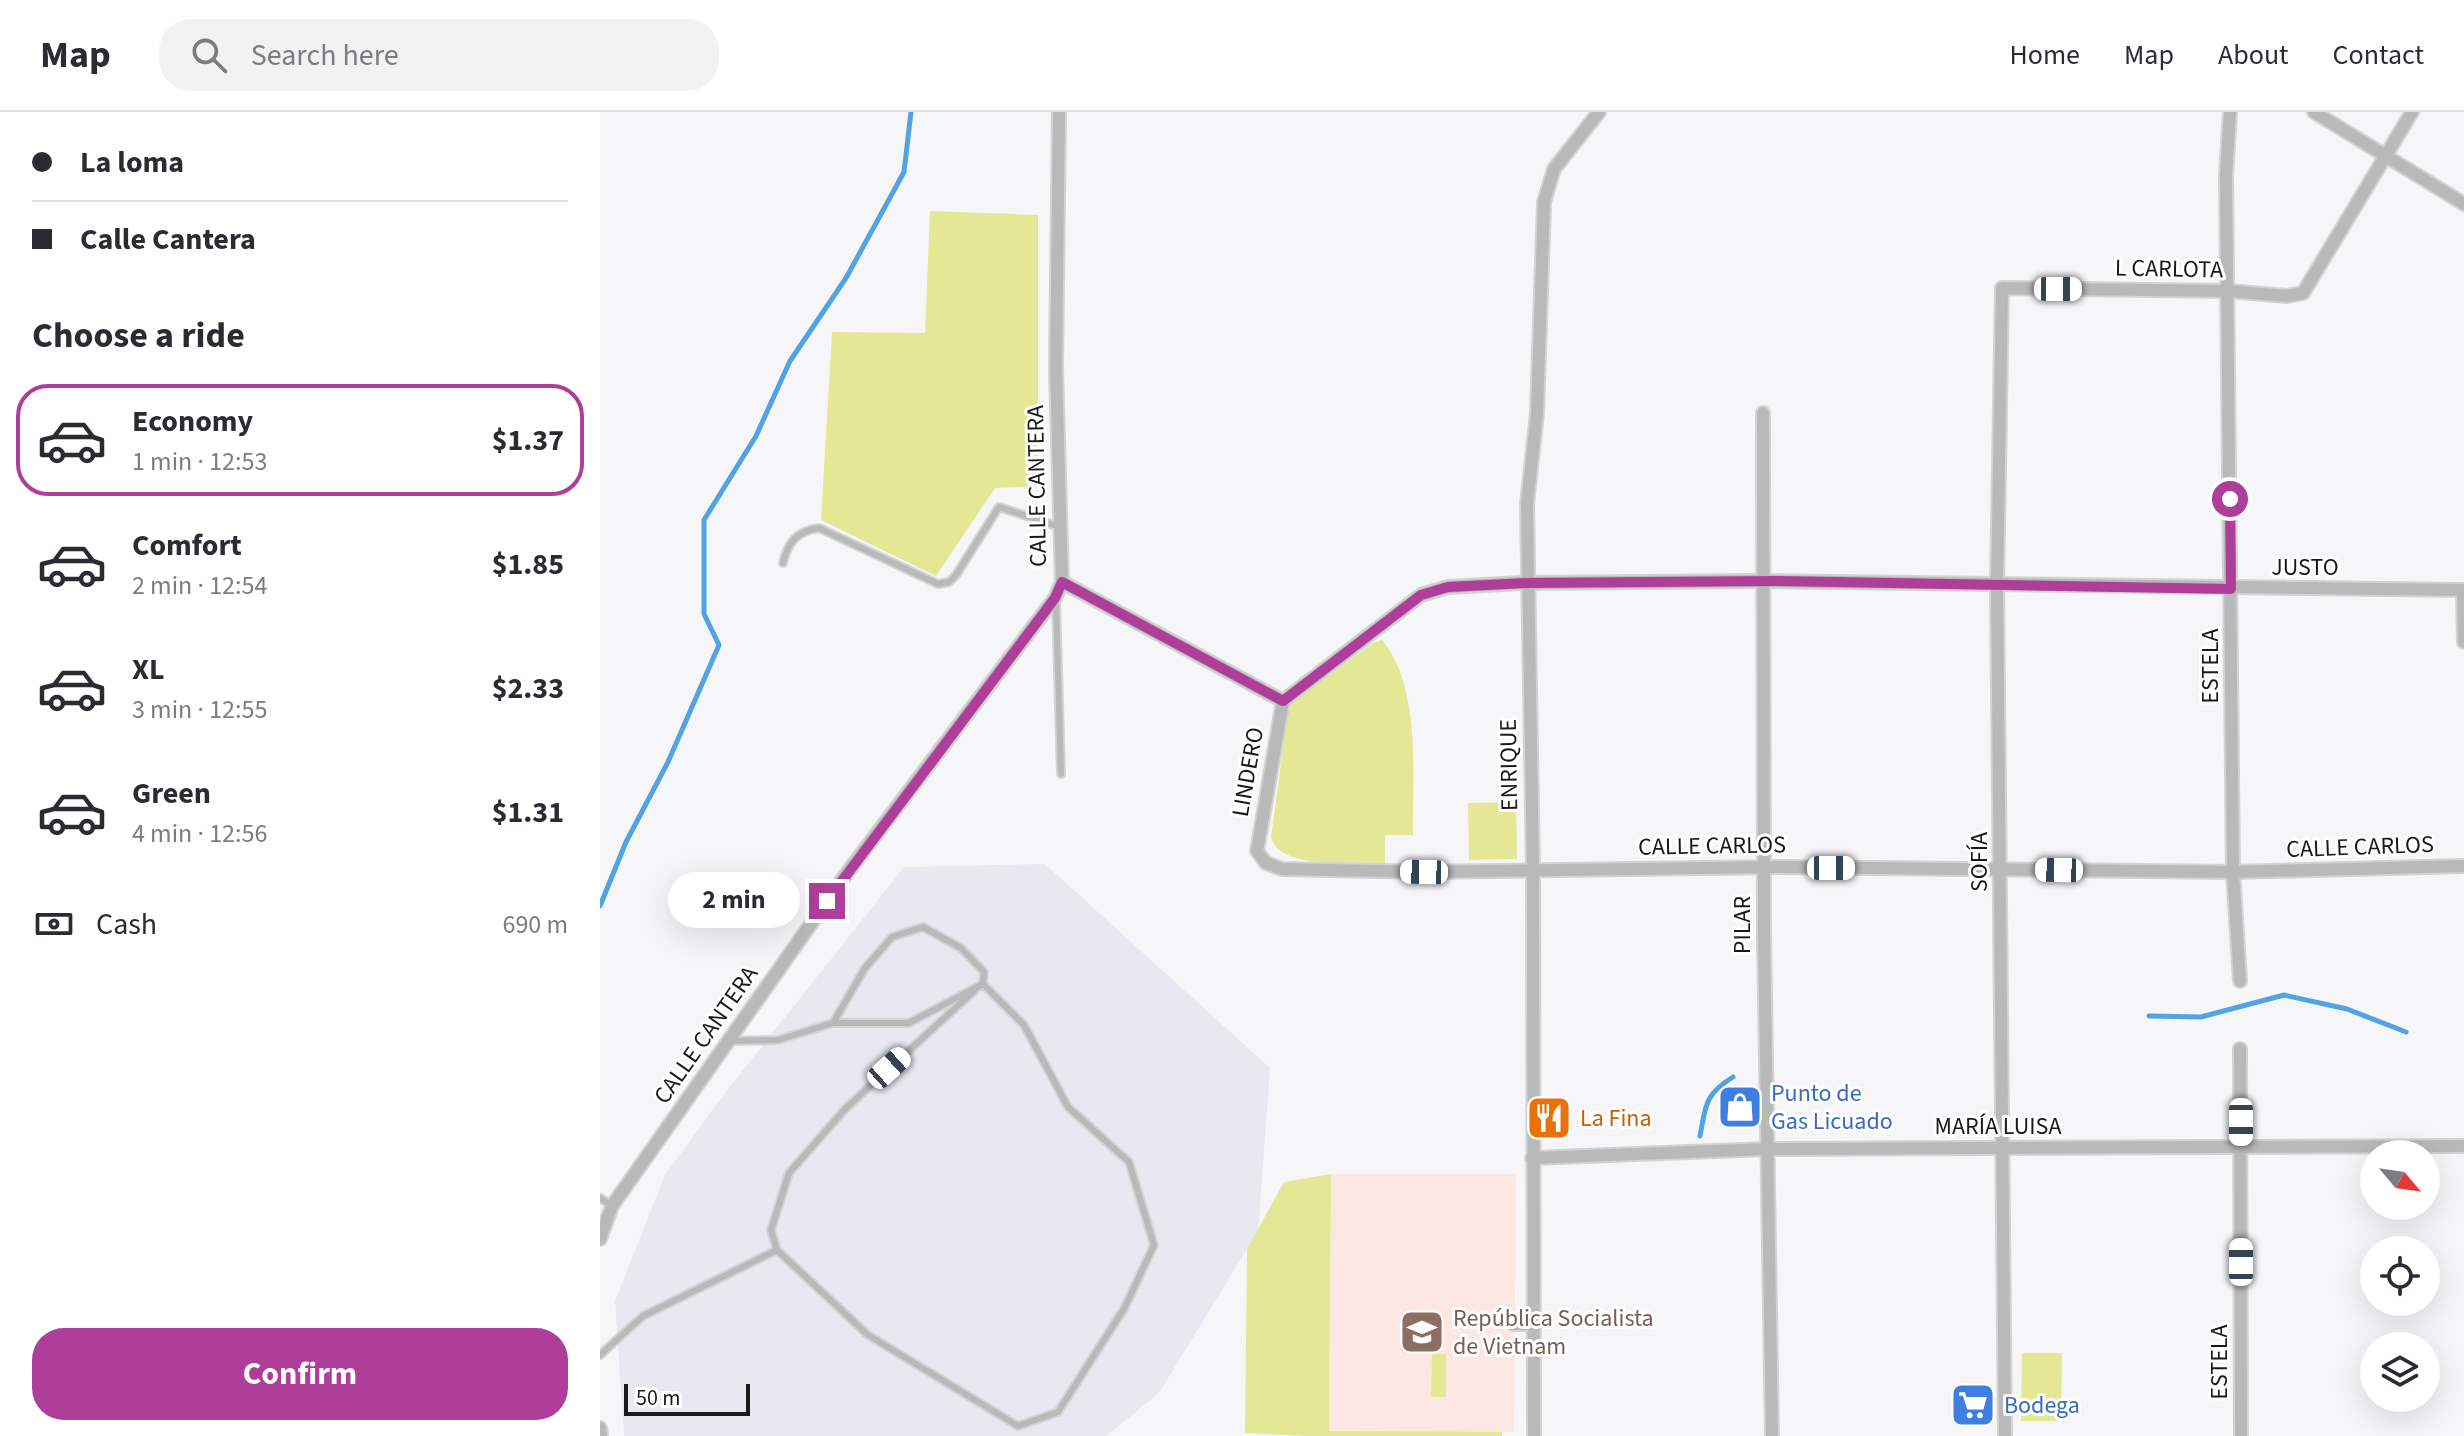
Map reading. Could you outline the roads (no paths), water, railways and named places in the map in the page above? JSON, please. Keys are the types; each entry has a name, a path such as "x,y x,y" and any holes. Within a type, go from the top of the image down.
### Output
{"street":[{"name":"CALLE CANTERA","path":"600,1239 612,1206 844,877 1055,598 1062,582 1056,369 1059,112"},
{"name":"ENRIQUE","path":"1534,1436 1533,871 1527,504 1537,413 1544,202 1554,169 1599,112"},
{"name":"ESTELA","path":"2230,112 2226,176 2233,872 2240,981"},
{"path":"2314,112 2464,204"},
{"path":"2385,157 2412,112"},
{"name":"L CARLOTA","path":"2002,288 2228,291 2287,296 2303,293 2385,157"},
{"name":"SOFÍA","path":"2002,288 1997,585 2005,1436"},
{"name":"PILAR","path":"1763,413 1764,867 1772,1436"},
{"name":"JUSTO","path":"1283,701 1421,595 1448,587 1528,583 1765,581 2463,590"},
{"path":"1062,582 1283,701"},
{"path":"2463,590 2464,642"},
{"name":"LINDERO","path":"1257,851 1283,701"},
{"name":"CALLE CARLOS","path":"1257,851 1266,863 1282,869 1533,871 1764,867 2233,872 2464,866"},
{"name":"ESTELA","path":"2240,1049 2241,1436"},
{"name":"MARÍA LUISA","path":"1532,1158 1768,1149 2464,1146"},
{"path":"600,1428 601,1436"}],"lane":[{"path":"783,563 787,547 797,535 819,528 938,584 949,582 956,575 999,507 1060,527"},
{"path":"1055,598 1061,774"},
{"path":"833,1023 865,968 892,937 923,927 961,948 984,972 983,984 846,1108 789,1173 771,1230 777,1250 868,1335 1018,1426 1058,1412 1125,1307 1154,1245 1129,1162 1068,1107 1024,1025 983,984"},
{"path":"729,1041 778,1040 833,1023 909,1023 983,984"},
{"path":"600,1198 612,1206"},
{"path":"600,1355 643,1316 777,1250"},
{"path":"1512,1327 1533,1327"}],"waterway":[{"path":"600,906 626,842 668,762 719,645 704,614 704,520 756,436 790,361 846,278 904,172 911,112"},
{"path":"2149,1016 2201,1017 2284,995 2347,1009 2406,1032"},
{"path":"1700,1136 1711,1095 1733,1077"}],"place":[{"name":"Punto de Gas Licuado","path":"1740,1107"},
{"name":"La Fina","path":"1549,1118"},
{"name":"República Socialista de Vietnam","path":"1422,1332"},
{"name":"Bodega","path":"1973,1405"}]}
